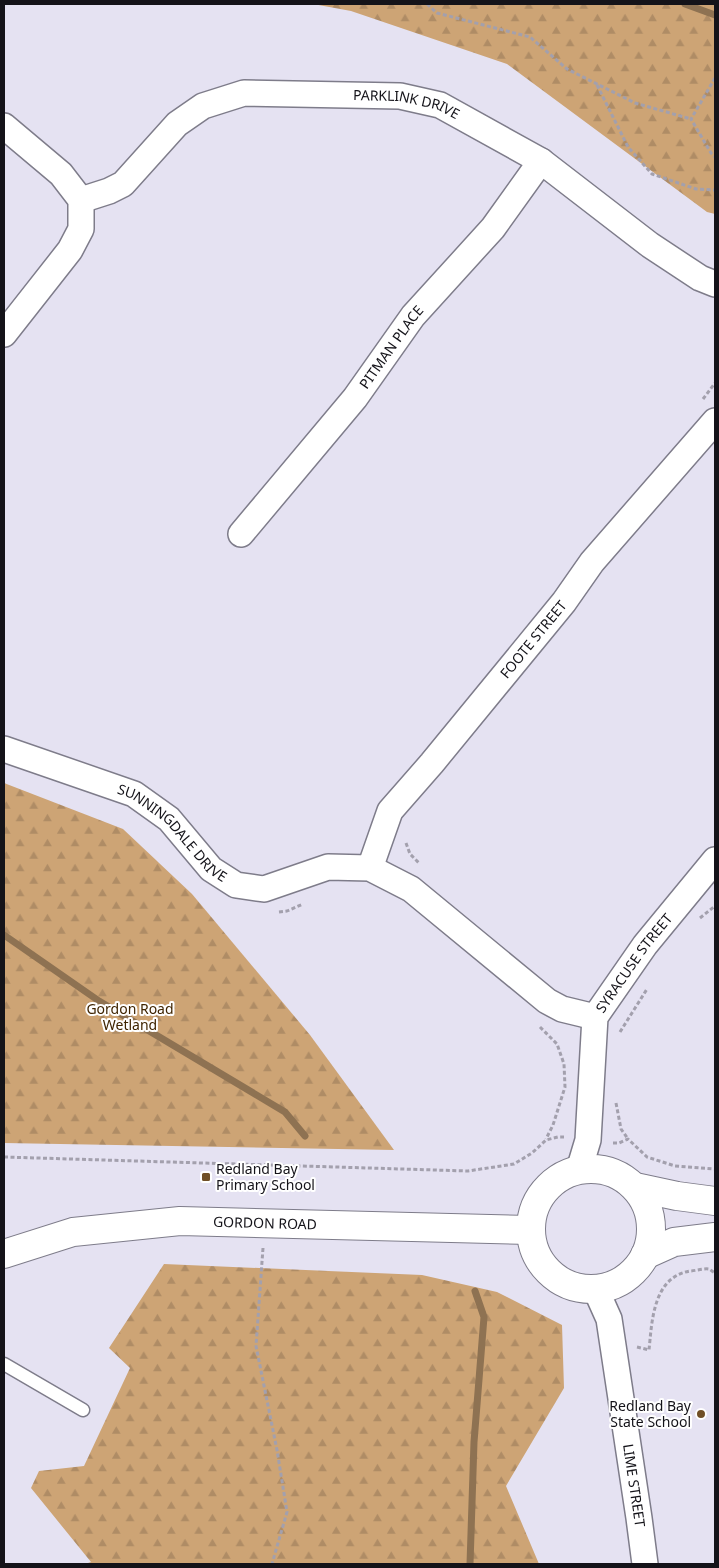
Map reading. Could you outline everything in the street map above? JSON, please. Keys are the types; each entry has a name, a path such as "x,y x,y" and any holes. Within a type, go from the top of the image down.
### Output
{"street":[{"name":"PARKLINK DRIVE","path":"81,200 109,191 123,184 178,124 203,106 244,93 400,96 440,105 541,161 650,245 700,278 715,284"},
{"path":"4,126 61,174 81,200 81,229 70,250 4,334"},
{"name":"PITMAN PLACE","path":"241,534 355,398 413,316 493,228 541,161"},
{"name":"FOOTE STREET","path":"370,868 390,811 432,763 564,602 592,562 715,421"},
{"name":"SUNNINGDALE DRIVE","path":"4,749 134,794 169,819 211,869 236,885 264,889 328,867 370,868 411,889 547,1001 562,1009 595,1016"},
{"name":"SYRACUSE STREET","path":"579,1170 588,1140 595,1016 645,945 711,874"},
{"path":"579,1170 609,1171 623,1178 635,1187 645,1202 651,1219 651,1238 646,1255 637,1268 625,1279 611,1286 596,1290 571,1287 550,1274 535,1254 530,1230 534,1209 544,1191 560,1177 579,1170"},
{"path":"635,1187 677,1196 715,1201"},
{"name":"GORDON ROAD","path":"4,1254 73,1232 180,1220 530,1230"},
{"path":"646,1255 674,1242 715,1237"},
{"name":"LIME STREET","path":"596,1290 609,1319 645,1564"}],"lane":[{"path":"4,1364 83,1410"}],"path":[{"path":"427,4 437,13 530,37 567,69 635,103 691,119 711,153 715,156"},
{"path":"691,119 715,78"},
{"path":"597,84 628,147 652,174 696,189 715,190"},
{"path":"406,835 410,854 420,865"},
{"path":"278,912 287,911 310,901"},
{"path":"696,921 715,906"},
{"path":"618,1038 622,1027 649,986"},
{"path":"4,1157 468,1171 514,1164 532,1153 546,1140 553,1125 565,1087 564,1064 557,1044 534,1022"},
{"path":"616,1097 621,1129 628,1139 647,1157 675,1166 715,1169"},
{"path":"546,1140 558,1137"},
{"path":"619,1143 628,1139"},
{"path":"264,1223 256,1346 277,1450 287,1512 272,1564"},
{"path":"612,1340 649,1350 657,1300 666,1285 680,1273 707,1269 715,1273"}],"green space":[{"path":"313,4 715,4 715,214 707,212 507,64 351,11"},
{"name":"Gordon Road Wetland","path":"4,783 123,829 192,894 310,1035 394,1150 4,1143"},
{"path":"164,1264 422,1275 497,1292 562,1325 564,1388 506,1486 539,1564 85,1564 91,1562 31,1488 39,1471 84,1466 130,1368 109,1348"}],"waterway":[{"path":"685,4 715,15"},
{"path":"4,935 99,1001 285,1112 305,1136"},
{"path":"470,1564 474,1442 484,1317 475,1291"}],"place":[{"name":"Redland Bay Primary School","path":"206,1177"},
{"name":"Redland Bay State School","path":"701,1414"}]}
